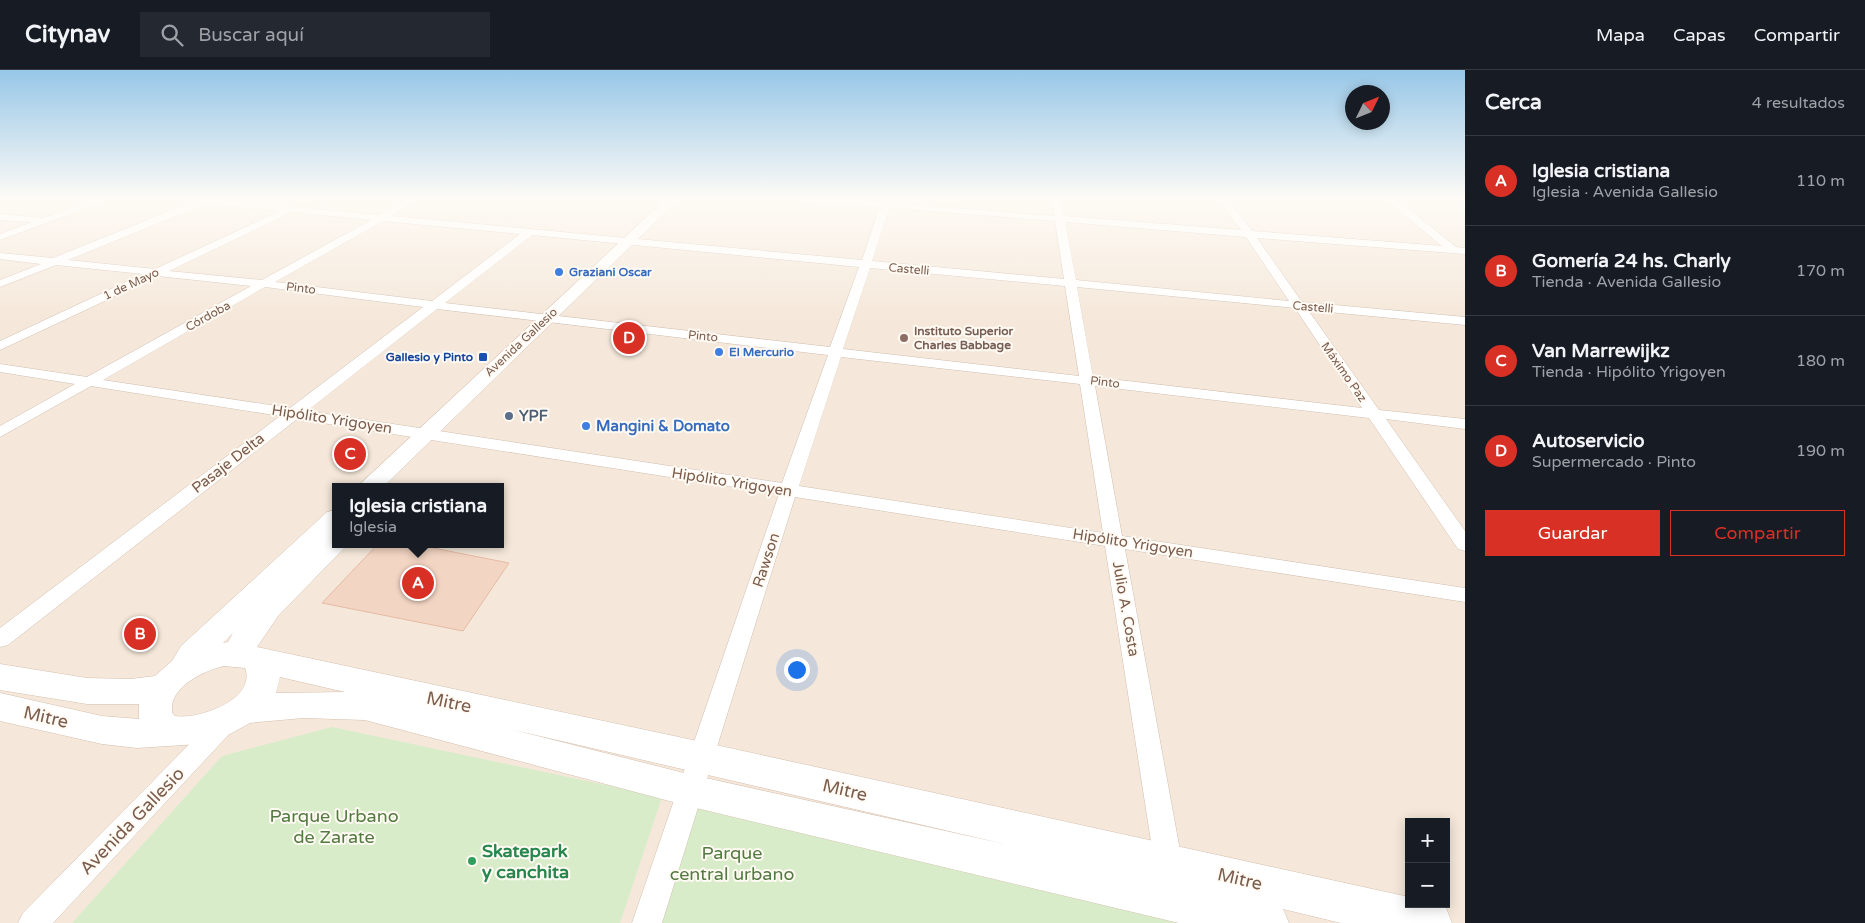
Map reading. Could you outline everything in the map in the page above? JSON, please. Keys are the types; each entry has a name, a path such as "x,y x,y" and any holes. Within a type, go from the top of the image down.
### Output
{"main road":[{"name":"Avenida Gallesio","path":"634,243 639,238"},
{"name":"Avenida Gallesio","path":"374,483 434,435 640,238"},
{"name":"Avenida Gallesio","path":"395,483 434,435"},
{"path":"182,732 165,727 155,717 156,702 192,654 332,522"},
{"path":"237,714 262,688 264,677 263,668 248,657 243,640 256,621 332,546"},
{"name":"Mitre","path":"0,677 87,691 131,692 173,679 210,658 248,657 697,774 1175,902 1268,923"},
{"name":"Mitre","path":"0,707 102,730 137,734 206,729 237,714 277,705 366,706 697,774 1168,863 1431,923"}],"street":[{"path":"0,284 113,238"},
{"name":"1 de Mayo","path":"0,346 230,238"},
{"name":"Córdoba","path":"0,432 345,238"},
{"name":"Pasaje Delta","path":"0,639 522,238"},
{"name":"Castelli","path":"579,238 1465,321"},
{"name":"Rawson","path":"647,923 834,351 876,238"},
{"name":"Julio A. Costa","path":"1063,238 1175,902"},
{"name":"Máximo Paz","path":"1252,238 1465,545"},
{"path":"1298,238 1465,251"},
{"path":"1438,238 1465,260"},
{"name":"Pinto","path":"0,256 265,284 1465,424"},
{"name":"Hipólito Yrigoyen","path":"0,368 1465,595"},
{"name":"Avenida Gallesio","path":"33,923 237,714"}],"shaded area":[{"path":"0,238 1465,238 1465,923 0,923"}],"green space":[{"name":"Parque Urbano de Zarate","path":"332,727 662,797 620,923 72,923 222,756"},
{"name":"Parque central urbano","path":"692,791 1204,923 647,923"}],"building":[{"path":"374,548 433,548 509,563 463,631 322,603"}],"place":[{"name":"Graziani Oscar","path":"559,272"},
{"name":"Autoservicio","path":"629,338"},
{"name":"Instituto Superior Charles Babbage","path":"904,338"},
{"name":"El Mercurio","path":"719,352"},
{"name":"Gallesio y Pinto","path":"483,357"},
{"name":"YPF","path":"509,416"},
{"name":"Mangini & Domato","path":"586,426"},
{"name":"Van Marrewijkz","path":"350,454"},
{"name":"Iglesia cristiana","path":"418,583"},
{"name":"Gomería 24 hs. Charly","path":"140,634"},
{"name":"Skatepark y canchita","path":"472,861"}]}
